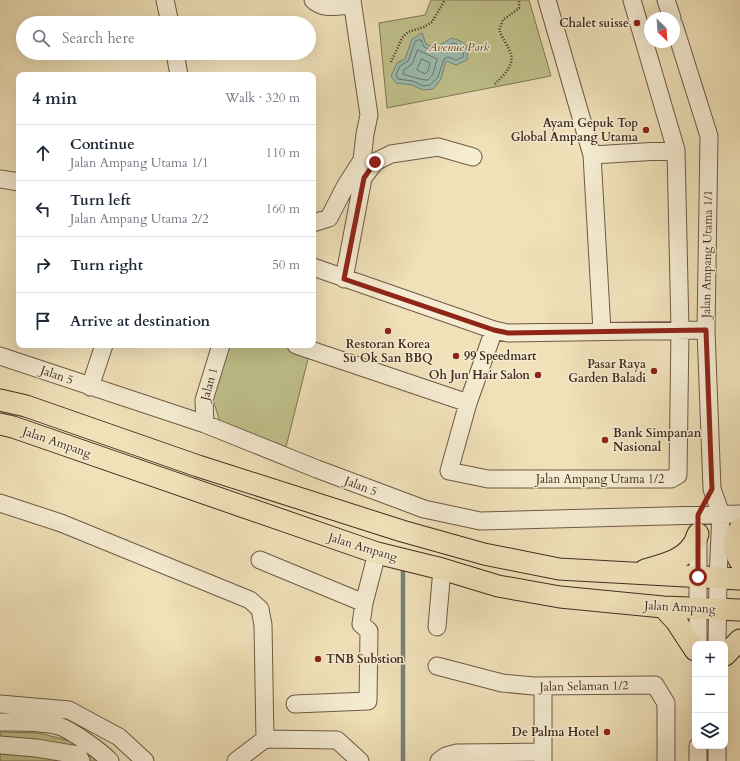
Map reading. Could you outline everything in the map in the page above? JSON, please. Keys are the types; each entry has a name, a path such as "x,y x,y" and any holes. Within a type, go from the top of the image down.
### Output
{"main road":[{"name":"Jalan Ampang","path":"0,400 26,406 198,466 402,531 484,554 559,569 740,579"},
{"name":"Jalan Ampang","path":"0,424 13,427 377,553 442,569 498,586 560,597 663,607 740,610"},
{"path":"635,574 675,560 684,555 692,546 698,525"},
{"path":"740,529 734,543 736,554 740,561"},
{"path":"663,607 676,621 692,645"},
{"path":"728,652 740,640"}],"street":[{"path":"165,0 168,16"},
{"path":"313,0 316,4 325,7 352,3 370,115 365,134 362,160 346,185 329,218 316,222"},
{"path":"547,0 592,155 602,331"},
{"path":"632,0 676,150 680,330"},
{"path":"666,0 670,12"},
{"name":"Jalan Ampang Utama 1/1","path":"680,44 709,136 706,330 712,489 721,514 708,578"},
{"path":"176,60 178,72"},
{"path":"344,279 364,178 375,162 391,154 438,147 473,157"},
{"path":"592,155 676,150"},
{"path":"0,179 16,182"},
{"path":"316,268 494,330 508,333 706,330"},
{"path":"305,348 468,403 494,330"},
{"name":"Jalan Ampang Utama 1/2","path":"468,403 449,471 488,480 671,479 678,475 680,330"},
{"path":"90,387 103,348"},
{"name":"Jalan 1","path":"205,424 204,400 220,348"},
{"name":"Jalan 5","path":"0,356 205,424 424,509 465,518 480,521 698,525 721,514 740,514"},
{"path":"712,489 698,525 708,578 708,609 716,641"},
{"path":"0,503 61,523 250,600 260,609 263,625 265,739"},
{"path":"294,704 368,701 368,631 361,624 364,603 377,553"},
{"path":"260,560 364,603"},
{"path":"437,627 442,569"},
{"path":"699,641 708,609"},
{"name":"Jalan Selaman 1/2","path":"436,666 502,683 543,687 655,685 666,704 666,761"},
{"path":"439,761 446,756 457,753 543,756 543,687"},
{"path":"0,704 69,710 119,737 145,761"},
{"path":"0,722 31,722 60,726 86,742 110,761"},
{"path":"236,761 265,739 337,740 360,761"},
{"path":"0,745 38,754 78,755 81,761"},
{"path":"698,749 698,761"},
{"path":"717,749 717,761"}],"path":[{"path":"391,62 402,38 408,32 424,27 432,22 445,0"},
{"path":"495,84 510,65 511,54 499,30 503,20 519,8 519,0"}],"green space":[{"name":"Avenue Park","path":"431,0 529,0 551,76 387,108 379,23 425,15"},
{"path":"227,348 289,348 309,355 286,447 220,422 211,393"},
{"path":"0,732 39,733 70,741 102,761 0,761"}],"water":[{"path":"422,33 426,44 435,48 452,38 464,43 467,48 467,60 456,65 446,61 441,79 433,89 423,90 412,85 396,83 391,76 397,63 405,59 412,39"}],"waterway":[{"path":"403,565 403,761"}],"place":[{"name":"Chalet suisse","path":"637,23"},
{"name":"Ayam Gepuk Top Global Ampang Utama","path":"646,130"},
{"name":"Restoran Korea Su Ok San BBQ","path":"388,331"},
{"name":"99 Speedmart","path":"456,356"},
{"name":"Pasar Raya Garden Baladi","path":"654,371"},
{"name":"Oh Jun Hair Salon","path":"538,375"},
{"name":"Bank Simpanan Nasional","path":"605,440"},
{"name":"TNB Substion","path":"318,659"},
{"name":"De Palma Hotel","path":"607,732"}],"route":[{"path":"375,162 364,178 344,279 494,330 508,333 706,330 712,489 698,515 698,577"}]}
